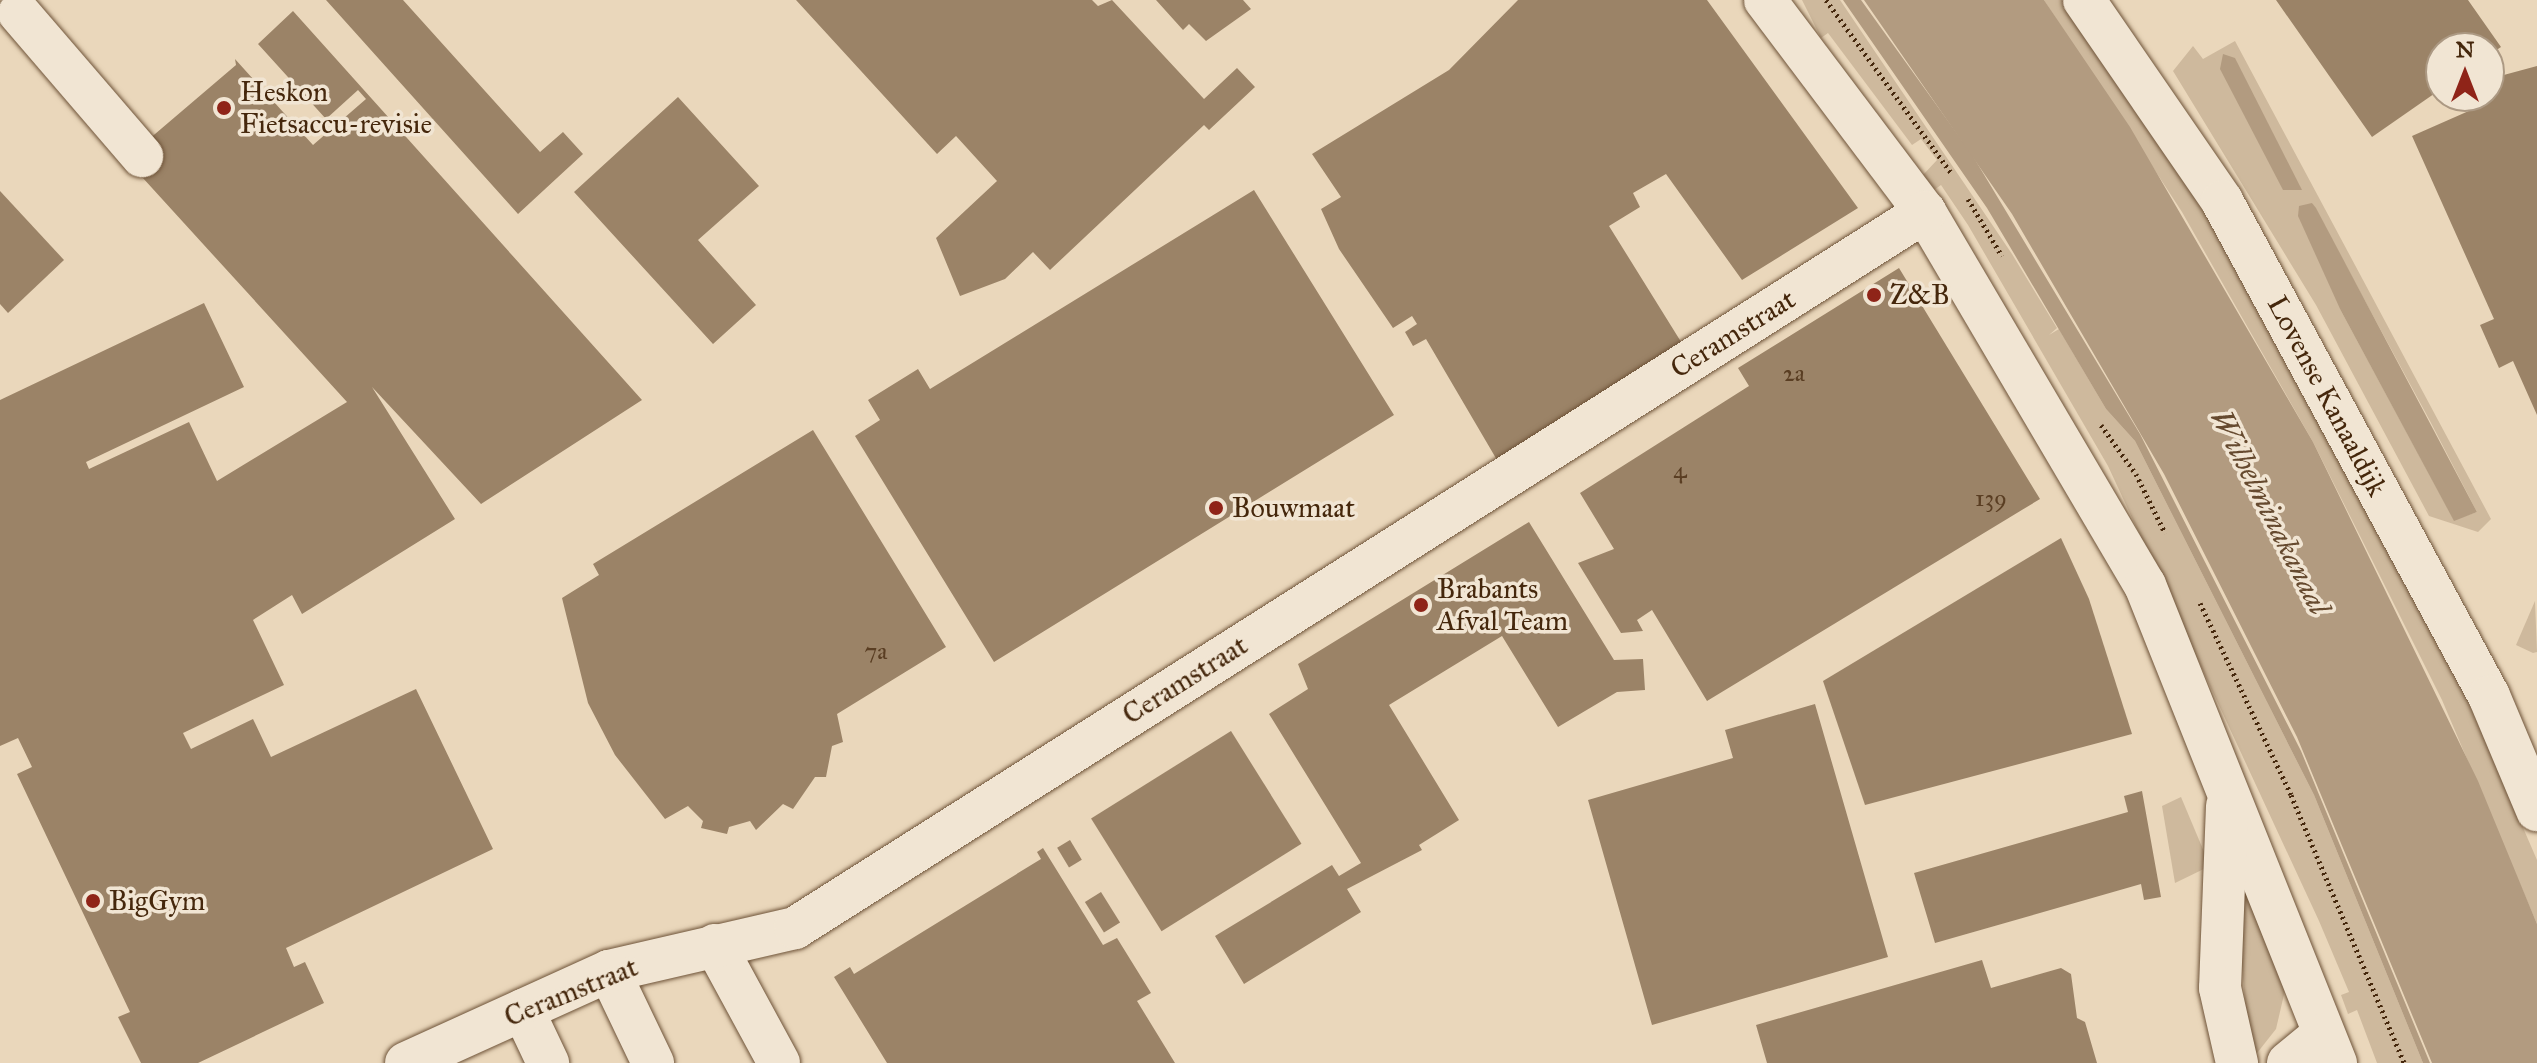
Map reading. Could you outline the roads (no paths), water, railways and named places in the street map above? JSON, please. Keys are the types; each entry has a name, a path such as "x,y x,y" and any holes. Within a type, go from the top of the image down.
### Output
{"street":[{"path":"1765,0 1925,212 2145,585 2330,1048 2288,1063"},
{"name":"Lovense Kanaaldijk","path":"2084,0 2222,201 2489,696 2537,810"},
{"path":"17,14 142,156"},
{"name":"Ceramstraat","path":"406,1063 609,971 795,928 1925,212"},
{"path":"2228,795 2220,988 2237,1063"},
{"path":"715,945 779,1063"},
{"path":"609,971 653,1063"},
{"path":"523,1010 548,1063"}],"water":[{"path":"1843,0 1861,0 1971,153 2140,434 2301,751 2430,1063 2423,1063 2314,795 2135,441 2106,409 1987,208"},
{"name":"Wilhelminakanaal","path":"1864,0 2044,0 2130,127 2313,442 2478,781 2537,924 2537,1063 2432,1063 2297,737 2164,474 2012,214"},
{"path":"2223,54 2235,58 2302,190 2283,190 2220,69"},
{"path":"2312,203 2477,512 2454,521 2341,311 2298,216 2299,206"}],"place":[{"name":"Heskon Fietsaccu-revisie","path":"224,108"},
{"name":"Z&B","path":"1874,295"},
{"name":"Bouwmaat","path":"1216,508"},
{"name":"Brabants Afval Team","path":"1421,605"},
{"name":"BigGym","path":"93,901"}]}
